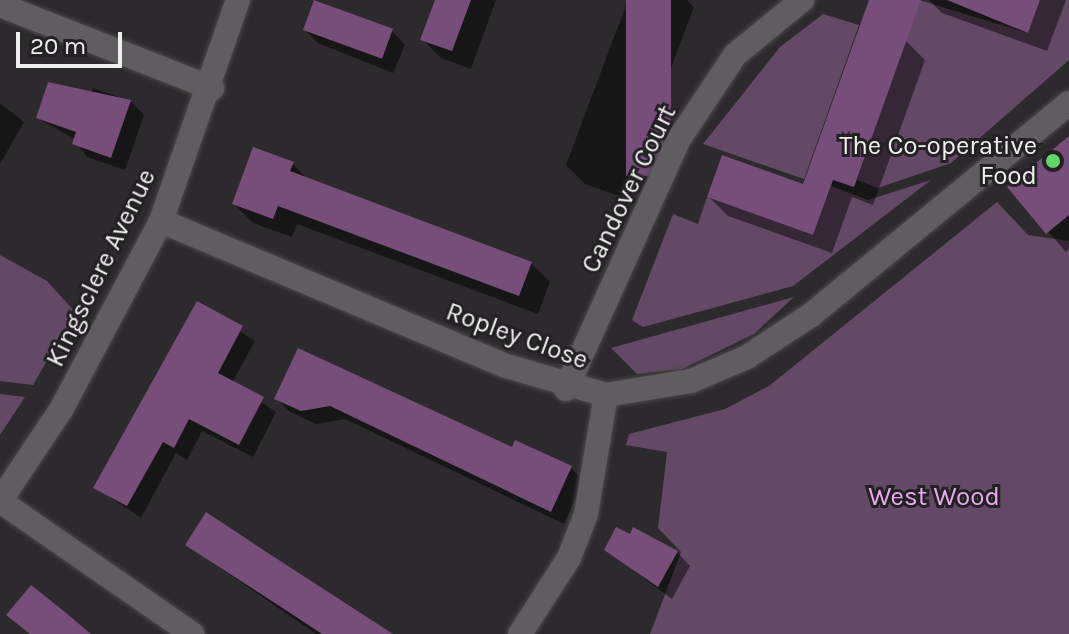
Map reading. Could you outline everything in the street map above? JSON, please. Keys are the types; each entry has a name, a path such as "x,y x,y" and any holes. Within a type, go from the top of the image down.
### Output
{"street":[{"name":"Kingsclere Avenue","path":"0,501 62,408 161,221 212,88 238,0"},
{"name":"Candover Court","path":"566,389 679,139 735,55 802,0"},
{"path":"0,5 212,88"},
{"name":"Ropley Close","path":"161,221 566,389 606,395 691,381 747,357 811,315 1069,103"},
{"path":"520,634 569,558 586,514 606,395"},
{"path":"0,501 192,634"}],"green space":[{"path":"919,0 1028,33 1040,0 1069,0 1069,60 951,163 878,188 857,180"},
{"path":"823,14 859,25 804,179 703,144 780,47"},
{"path":"931,180 793,286 643,327 632,320 673,214 698,224 707,197 813,235 831,186 868,200"},
{"name":"West Wood","path":"997,202 1028,235 1069,241 1069,634 650,634 681,552 658,528 667,452 626,445 629,434 725,409 769,386"},
{"path":"0,255 47,281 75,312 33,385 0,381"},
{"path":"794,297 754,334 682,369 637,374 611,348"},
{"path":"0,394 25,397 0,435"}],"building":[{"path":"314,0 393,29 382,59 303,30"},
{"path":"435,0 471,0 452,51 420,40"},
{"path":"626,0 671,0 671,176 626,176"},
{"path":"869,0 921,0 854,187 833,180 813,235 707,197 722,155 803,184"},
{"path":"947,0 1040,0 1028,33"},
{"path":"48,82 131,100 111,158 72,144 76,132 36,118"},
{"name":"The Co-operative Food","path":"1069,136 1069,215 1046,234 1007,187"},
{"path":"253,147 294,162 290,171 532,262 519,296 278,206 273,219 232,204"},
{"path":"197,301 243,326 218,373 264,397 239,445 189,419 174,448 163,442 127,506 93,488"},
{"path":"298,348 512,447 515,440 572,466 551,512 330,406 301,411 274,399"},
{"path":"206,512 393,634 322,634 185,545"},
{"path":"616,527 630,534 633,527 678,551 658,587 604,550"},
{"path":"31,585 91,634 30,634 6,615"}],"place":[{"name":"The Co-operative Food","path":"1053,161"}]}
